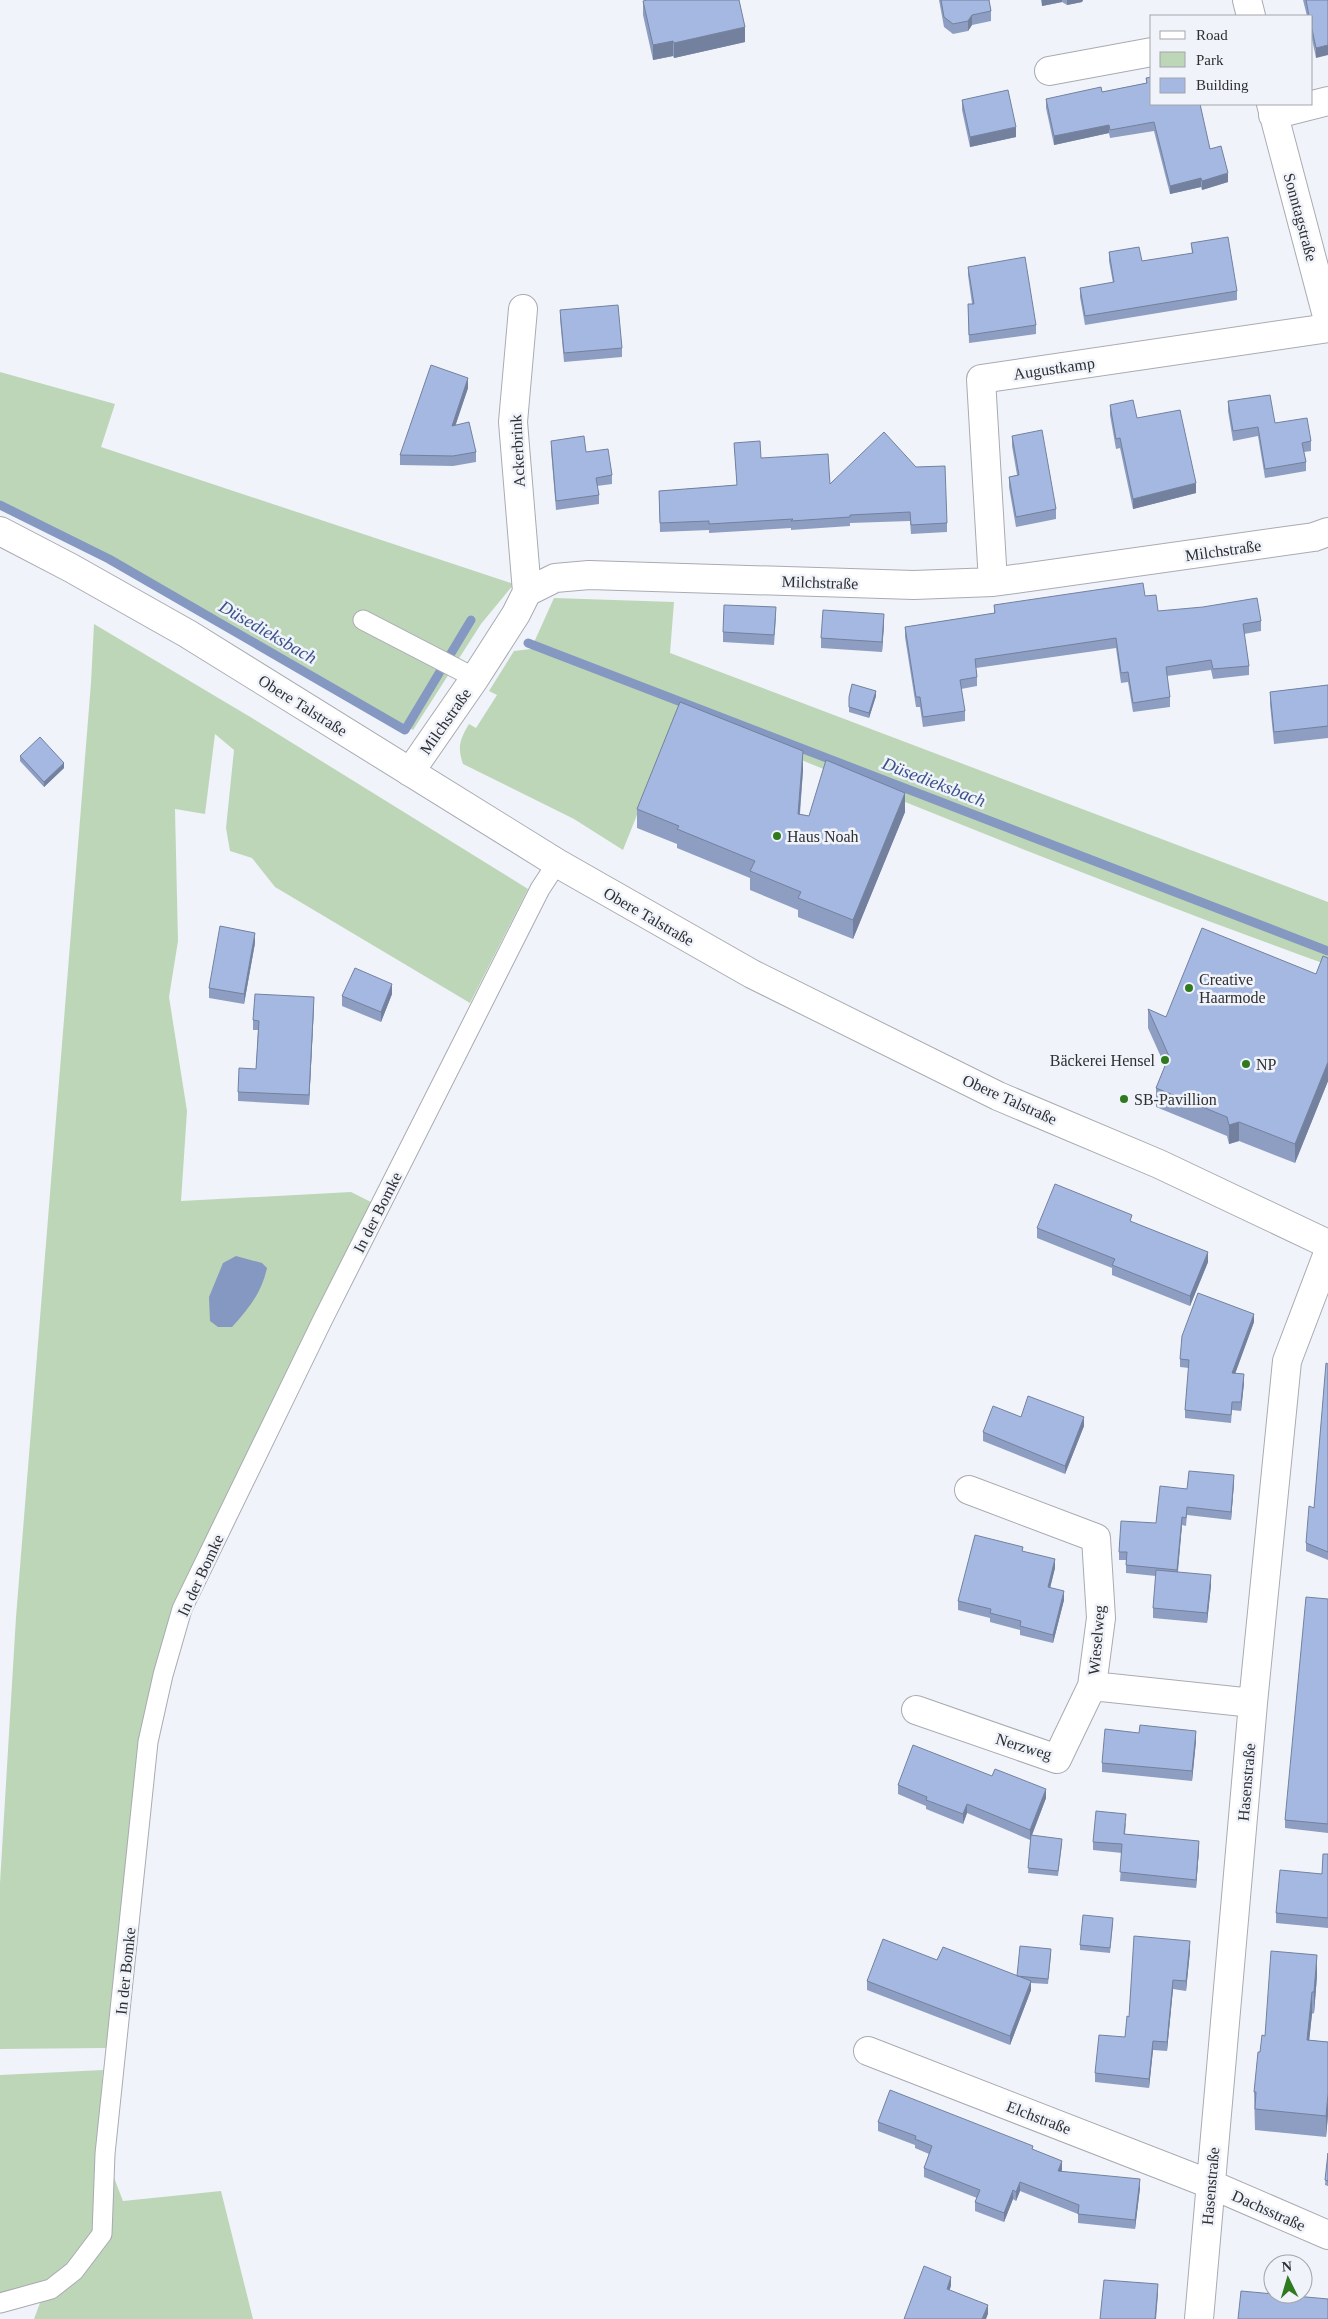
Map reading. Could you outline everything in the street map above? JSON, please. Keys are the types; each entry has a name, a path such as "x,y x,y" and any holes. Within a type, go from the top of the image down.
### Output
{"street":[{"path":"1247,0 1251,15"},
{"path":"1049,71 1150,52"},
{"name":"Sonntagstraße","path":"1313,103 1328,101"},
{"name":"Sonntagstraße","path":"1303,105 1272,110 1328,320"},
{"name":"Ackerbrink","path":"523,309 513,422 527,592"},
{"name":"Augustkamp","path":"992,582 982,379 1328,328"},
{"name":"Obere Talstraße","path":"0,531 71,568 196,639 557,863 769,983 998,1096 1160,1164 1328,1244"},
{"name":"Milchstraße","path":"410,772 475,678 516,614 527,592 556,578 589,575 914,585 992,582 1314,537 1328,532"},
{"name":"Hasenstraße","path":"1200,2319 1210,2184 1253,1703 1287,1361 1328,1253"},
{"name":"Wieselweg","path":"969,1490 1096,1538 1101,1618 1092,1686 1253,1703"},
{"name":"Nerzweg","path":"916,1710 1057,1759 1092,1686"},
{"name":"Elchstraße","path":"868,2051 1210,2184"},
{"name":"Dachsstraße","path":"1210,2184 1328,2235"}],"lane":[{"path":"363,620 475,678"},
{"name":"In der Bomke","path":"0,2303 51,2288 74,2271 102,2234 106,2154 148,1742 163,1675 182,1610 323,1319 540,889 557,863"}],"green space":[{"path":"0,372 115,404 101,447 514,584 481,624 413,730 110,556 0,501"},
{"path":"554,598 674,602 670,653 1328,902 1328,965 1083,873 679,710 623,850 574,819 463,764 461,758 460,743 463,734 469,724 476,728 497,695 489,691 514,651 531,649"},
{"path":"94,624 252,718 528,889 470,1003 275,887 252,858 230,851 226,828 234,750 215,734 205,814 175,809 178,941 169,997 187,1111 181,1201 351,1192 373,1203 196,1558 174,1607 137,1777 106,2048 0,2049 0,1883 16,1617 91,683"},
{"path":"103,2070 98,2136 123,2201 221,2191 253,2319 34,2319 46,2287 0,2297 0,2075"}],"water":[{"path":"236,1256 262,1263 267,1268 258,1293 244,1313 232,1327 218,1327 210,1321 209,1297 223,1263"}],"building":[{"path":"739,0 745,27 674,43 673,41 653,45 643,1"},
{"path":"941,0 989,0 991,11 972,15 968,21 953,24 944,17"},
{"path":"1306,0 1328,0 1328,45 1316,48 1313,34 1313,15 1309,15"},
{"path":"1150,77 1150,105 1200,105 1210,149 1221,146 1228,173 1202,181 1201,178 1170,186 1154,122 1110,130 1109,125 1054,136 1046,99 1101,87 1102,92 1147,83 1146,78"},
{"path":"1008,90 1016,127 970,137 962,100"},
{"path":"1228,237 1237,291 1085,316 1080,288 1114,282 1109,252 1139,247 1142,261 1193,253 1191,243"},
{"path":"1025,257 1036,325 969,335 968,304 974,304 968,267"},
{"path":"618,305 622,348 564,353 560,310"},
{"path":"431,365 468,378 452,426 469,422 476,452 453,456 400,455"},
{"path":"1270,395 1275,423 1307,418 1311,441 1302,443 1306,462 1265,469 1258,427 1233,431 1228,401"},
{"path":"1133,400 1137,418 1180,410 1196,483 1133,499 1120,438 1116,439 1110,405"},
{"path":"1042,430 1056,509 1016,517 1009,477 1019,475 1012,436"},
{"path":"884,432 916,467 945,466 947,523 911,525 910,512 850,515 850,517 791,521 793,519 709,524 709,521 660,523 659,491 737,485 734,443 760,441 761,458 828,454 830,484"},
{"path":"584,436 586,452 608,449 612,475 596,478 599,495 556,501 551,441"},
{"path":"1143,583 1145,596 1156,595 1158,611 1203,607 1257,598 1261,621 1243,624 1249,666 1213,669 1211,660 1166,667 1170,697 1133,703 1128,672 1121,673 1116,638 975,659 977,677 960,680 965,711 923,717 920,697 916,697 905,627 995,613 994,605"},
{"path":"724,605 776,607 774,635 723,632"},
{"path":"823,610 884,614 882,642 821,638"},
{"path":"852,684 876,691 869,713 849,707"},
{"path":"1328,685 1328,726 1274,732 1270,692"},
{"name":"Haus Noah","path":"680,702 803,751 798,814 809,816 826,760 905,793 853,920 798,898 801,892 750,871 755,861 677,829 679,826 637,809"},
{"path":"40,737 64,763 44,782 20,756"},
{"path":"220,926 255,933 244,994 209,988"},
{"name":"NP","path":"1202,928 1316,974 1323,956 1328,958 1328,1062 1295,1144 1239,1122 1229,1125 1227,1117 1156,1088 1169,1056 1148,1009 1166,1017"},
{"path":"355,968 392,984 381,1012 342,996"},
{"path":"255,994 314,997 309,1095 238,1092 239,1068 256,1069 259,1021 253,1020"},
{"path":"1055,1184 1132,1215 1130,1221 1208,1252 1190,1296 1112,1265 1115,1259 1037,1228"},
{"path":"1198,1293 1254,1314 1232,1373 1244,1374 1241,1402 1232,1402 1231,1415 1185,1410 1189,1360 1180,1359 1182,1336"},
{"path":"1326,1363 1328,1364 1328,1552 1306,1543 1309,1506 1314,1508"},
{"path":"1028,1396 1084,1417 1065,1466 983,1432 993,1406 1021,1417"},
{"path":"1189,1471 1234,1475 1231,1512 1187,1507 1186,1518 1182,1517 1177,1570 1126,1565 1127,1552 1119,1552 1121,1521 1156,1523 1160,1486 1187,1489"},
{"path":"975,1535 1023,1547 1022,1551 1055,1559 1048,1587 1064,1591 1053,1635 1020,1626 1021,1621 990,1613 991,1609 958,1601"},
{"path":"1156,1570 1211,1575 1207,1613 1153,1608"},
{"path":"1306,1597 1328,1599 1328,1824 1285,1820"},
{"path":"1140,1725 1196,1731 1192,1771 1102,1763 1105,1729 1139,1733"},
{"path":"913,1745 992,1776 995,1769 1046,1789 1030,1830 967,1804 963,1814 926,1800 927,1797 898,1785"},
{"path":"1096,1811 1126,1814 1124,1834 1199,1841 1196,1880 1120,1872 1122,1844 1093,1842"},
{"path":"1031,1835 1062,1839 1058,1871 1028,1868"},
{"path":"1323,1854 1328,1854 1328,1918 1276,1913 1280,1870 1322,1874"},
{"path":"1083,1915 1113,1918 1110,1948 1080,1945"},
{"path":"1134,1936 1190,1941 1186,1981 1173,1980 1167,2042 1153,2041 1149,2079 1095,2073 1099,2035 1125,2037 1127,2016 1129,2017"},
{"path":"883,1939 937,1960 943,1947 1031,1981 1010,2036 867,1981"},
{"path":"1020,1946 1051,1949 1048,1979 1017,1976"},
{"path":"1271,1951 1317,1955 1307,2040 1328,2042 1326,2116 1255,2109 1256,2092 1254,2092 1258,2052 1260,2052 1262,2035 1265,2036"},
{"path":"890,2090 1033,2146 1032,2149 1062,2161 1058,2171 1140,2179 1135,2220 1078,2214 1079,2205 1020,2182 1016,2192 1013,2190 1004,2213 975,2202 980,2190 924,2168 932,2146 915,2139 916,2136 878,2122"},
{"path":"1328,2153 1328,2181 1325,2180"},
{"path":"924,2266 951,2277 947,2289 988,2305 982,2319 904,2319"},
{"path":"1104,2280 1158,2284 1155,2319 1100,2319"},
{"path":"1241,2291 1263,2293 1263,2304 1313,2304 1313,2298 1328,2299 1328,2319 1238,2319"}],"waterway":[{"name":"Düsedieksbach","path":"0,505 109,559 405,730 471,620"},
{"name":"Düsedieksbach","path":"528,643 1328,951"}],"place":[{"name":"Haus Noah","path":"777,836"},
{"name":"Creative Haarmode","path":"1189,988"},
{"name":"Bäckerei Hensel","path":"1165,1060"},
{"name":"NP","path":"1246,1064"},
{"name":"SB-Pavillion","path":"1124,1099"}]}
